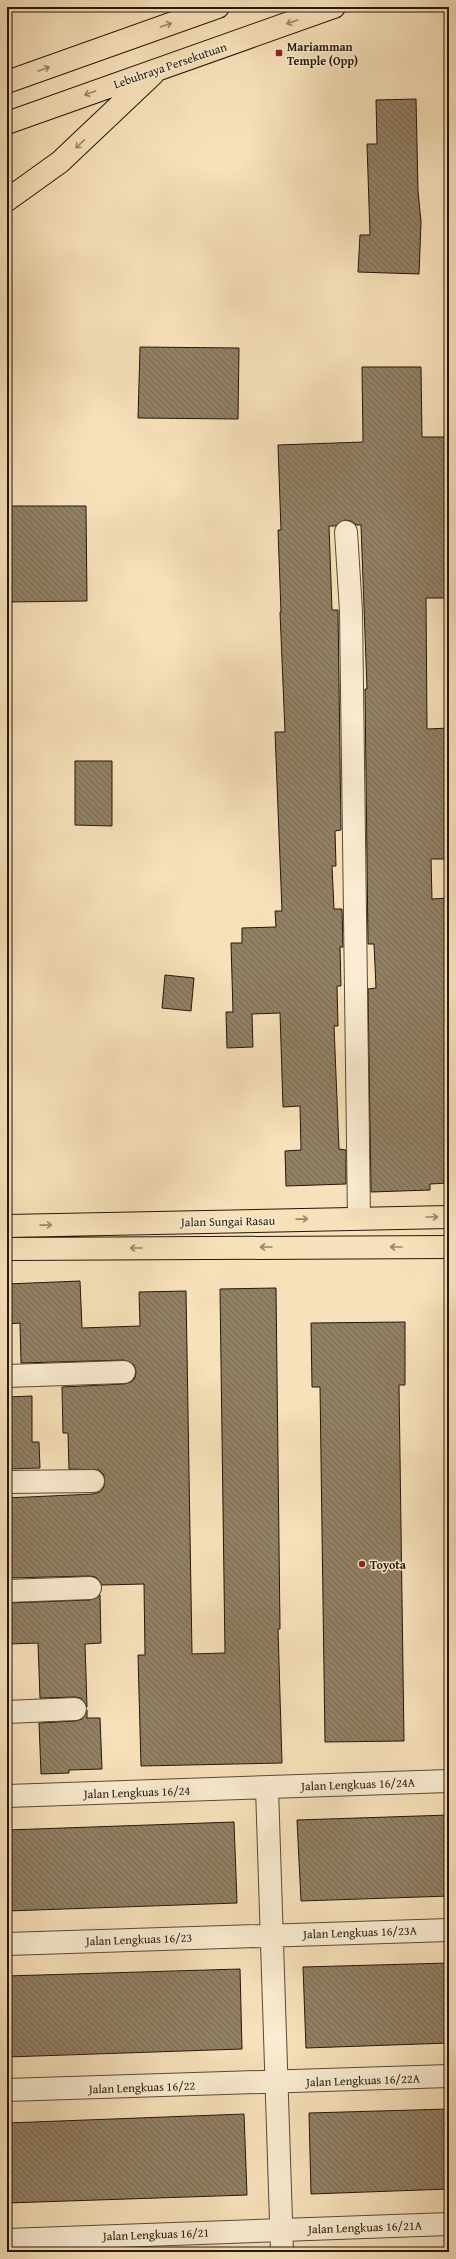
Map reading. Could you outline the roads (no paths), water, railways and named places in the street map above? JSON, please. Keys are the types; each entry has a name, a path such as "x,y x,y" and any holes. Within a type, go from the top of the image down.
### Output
{"main road":[{"path":"7,82 218,7"},
{"name":"Lebuhraya Persekutuan","path":"7,123 158,68 334,7"},
{"path":"7,200 60,162 158,68"},
{"name":"Jalan Sungai Rasau","path":"7,1226 449,1217"},
{"path":"7,1249 449,1247"}],"street":[{"path":"346,532 350,611 359,1218"},
{"path":"7,1376 124,1372"},
{"path":"7,1482 93,1481"},
{"path":"7,1591 90,1588"},
{"path":"7,1712 75,1709"},
{"name":"Jalan Lengkuas 16/24A","path":"266,1788 449,1781"},
{"path":"266,1788 282,2252"},
{"name":"Jalan Lengkuas 16/24","path":"7,1796 266,1788"},
{"name":"Jalan Lengkuas 16/23A","path":"271,1935 449,1930"},
{"name":"Jalan Lengkuas 16/23","path":"7,1944 271,1935"},
{"name":"Jalan Lengkuas 16/22A","path":"276,2083 449,2076"},
{"name":"Jalan Lengkuas 16/22","path":"7,2090 276,2083"},
{"name":"Jalan Lengkuas 16/21A","path":"281,2230 449,2224"},
{"name":"Jalan Lengkuas 16/21","path":"7,2240 281,2230"}],"place":[{"name":"Mariamman Temple (Opp)","path":"279,53"},
{"name":"Toyota","path":"362,1564"}]}
